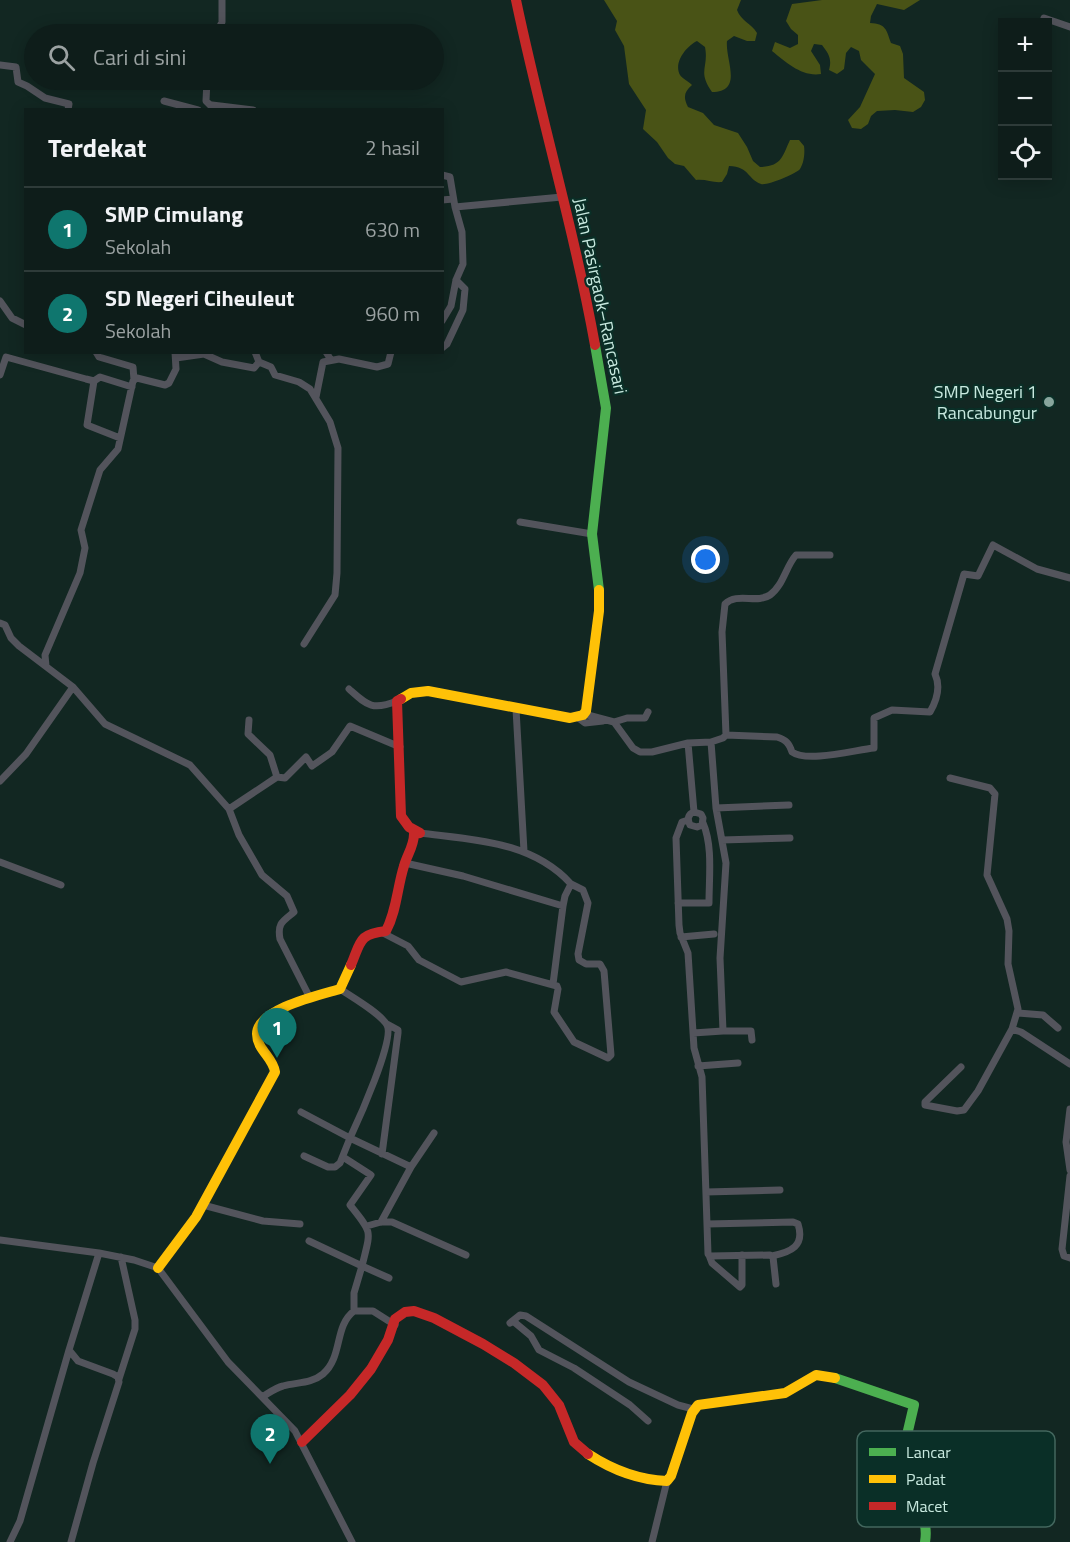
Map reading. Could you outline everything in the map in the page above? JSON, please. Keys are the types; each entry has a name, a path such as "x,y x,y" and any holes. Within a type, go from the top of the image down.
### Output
{"street":[{"path":"221,24 222,0"},
{"name":"Jalan Pasirgaok–Rancasari","path":"516,0 586,295 606,408 592,534 599,587 599,610 581,715"},
{"path":"1052,21 1070,27"},
{"path":"0,65 16,67 18,82 24,85"},
{"path":"33,90 45,98 69,104 68,108"},
{"path":"207,90 206,101 214,107"},
{"path":"164,101 190,108"},
{"path":"444,176 450,177 462,232 463,264 456,280 451,306 444,318"},
{"path":"455,207 562,196"},
{"path":"444,200 453,199"},
{"path":"444,346 463,310 465,289 456,280"},
{"path":"0,301 12,318 24,324"},
{"path":"46,666 45,655 80,573 86,548 81,530 86,513 102,467 117,451 133,383 133,367 99,357 97,354"},
{"path":"256,354 259,362 271,367 275,375 307,386 330,422 338,448 338,573 335,596 304,644"},
{"path":"327,354 331,360"},
{"path":"316,397 323,362 339,359 377,367 388,364 390,354"},
{"path":"133,383 137,378 167,384 176,369 176,355 214,355 222,362 254,368 259,362"},
{"path":"0,375 6,357 94,381"},
{"path":"120,438 87,425 94,381 100,377 133,383"},
{"path":"520,522 592,534"},
{"path":"611,721 633,748 640,752 652,752 688,743 711,742 726,735 777,738 788,742 792,752 799,756 874,748 874,718 892,710 930,712 937,700 938,681 935,674 964,574 978,576 993,545 1037,569 1070,578"},
{"path":"726,735 722,632 724,604 737,598 761,598 771,595 796,555 830,555"},
{"path":"0,622 7,628 15,643 73,687 108,727 190,765 230,809 239,835 262,875 287,896 294,912 282,922 278,930 280,939 310,998"},
{"path":"0,781 26,754 73,687"},
{"path":"349,689 363,702 372,706 385,706 411,693 428,691 554,716 581,715 611,721 645,718 648,712"},
{"path":"397,701 401,816 409,827 420,833"},
{"path":"516,709 524,851"},
{"path":"249,720 248,734 270,755 277,777"},
{"path":"230,809 277,777 285,778 306,757 312,766 332,752 350,726 400,747"},
{"path":"711,742 716,808 726,863 720,958 723,1031"},
{"path":"688,743 694,812"},
{"path":"950,778 990,788 995,794 987,875 1007,919 1008,964 1018,1013 1012,1029 978,1091 964,1110 957,1111 925,1105 925,1102 962,1067"},
{"path":"716,808 789,805"},
{"path":"694,812 688,820 682,822 676,838 678,903 681,937 689,959 694,1048 702,1077 709,1255 712,1263 740,1287 742,1285 742,1255"},
{"path":"678,903 709,903 707,832 703,823 704,818 701,814 694,812"},
{"path":"688,820 690,825 695,827 703,823"},
{"path":"158,1268 182,1239 203,1204 274,1072 274,1066 257,1041 257,1027 266,1017 297,1002 340,989 364,936 387,930 393,917 414,834 501,845 524,851 558,871 572,884 583,890 588,903 578,954 579,960 586,964 600,964 604,971 610,1057 573,1042 554,1012 558,987 553,984 506,972 461,982 419,960 408,946 381,932"},
{"path":"723,840 790,838"},
{"path":"0,862 61,885"},
{"path":"405,863 463,876 563,906"},
{"path":"553,984 563,906 565,896 572,884"},
{"path":"681,937 714,934"},
{"path":"340,989 398,1030 382,1154"},
{"path":"1018,1013 1043,1014 1058,1028"},
{"path":"304,1156 331,1168 339,1165 381,1064 389,1034 387,1024"},
{"path":"1012,1029 1021,1032 1070,1064"},
{"path":"693,1033 751,1032 752,1040"},
{"path":"698,1066 738,1063"},
{"path":"1070,1109 1066,1142 1070,1170"},
{"path":"302,1112 411,1167"},
{"path":"381,1222 411,1167 434,1133"},
{"path":"262,1397 274,1388 315,1380 325,1373 334,1358 344,1323 354,1311 354,1293 369,1240 367,1226 350,1205 371,1175 343,1157"},
{"path":"1070,1176 1062,1249 1064,1256 1070,1258"},
{"path":"706,1192 780,1190"},
{"path":"203,1204 263,1221 300,1224"},
{"path":"367,1226 381,1222 397,1223 466,1255"},
{"path":"707,1224 793,1222 798,1224 800,1233 796,1247 772,1256 770,1254 709,1255"},
{"path":"0,1240 99,1253 158,1268 228,1362 295,1431 352,1542"},
{"path":"309,1241 388,1278"},
{"path":"10,1542 20,1521 99,1253"},
{"path":"772,1256 776,1284"},
{"path":"71,1542 135,1325 121,1257"},
{"path":"302,1442 365,1378 380,1357 395,1325 395,1319 403,1312 414,1310 470,1336 520,1369 549,1392 561,1408 576,1445 617,1469 644,1479 667,1482"},
{"path":"354,1311 373,1311 395,1325"},
{"path":"648,1420 630,1405 574,1368 539,1350 531,1336 512,1322 520,1315 533,1319 566,1343 588,1354 602,1367 678,1405 693,1409 708,1402 785,1393 816,1375 835,1378 914,1405 908,1431"},
{"path":"69,1350 76,1360 113,1374 119,1379"},
{"path":"652,1542 667,1482 673,1473 696,1406"},
{"path":"924,1542 927,1535 925,1527"}],"green space":[{"path":"604,0 741,0 737,10 757,33 755,41 747,41 734,36 727,41 730,81 728,87 722,91 712,92 704,74 705,47 697,41 689,47 682,55 678,65 680,75 692,85 685,95 686,103 688,107 703,113 714,125 738,133 753,161 760,167 773,165 783,156 790,140 799,140 804,146 800,169 781,179 761,184 745,171 729,166 722,182 716,182 696,180 684,166 675,164 668,158 657,142 643,129 646,110 629,84 624,46 615,30 617,21"},
{"path":"822,0 920,0 904,10 877,4 870,23 882,26 891,43 900,46 903,54 904,78 924,92 925,100 921,107 913,112 877,111 871,116 868,124 861,129 852,128 848,120 860,107 875,74 861,60 859,51 851,47 846,53 844,69 837,74 829,70 829,57 822,45 814,44 811,51 820,65 821,74 814,74 795,68 772,51 775,42 790,48 798,44 798,35 786,21 792,4"}],"traffic: fast":[{"path":"595,345 606,408 592,534 599,590"},
{"path":"835,1378 914,1405 908,1431"},
{"path":"925,1527 925,1542"}],"traffic: slow":[{"path":"401,699 411,693 428,691 570,718 583,715 586,711 599,611 599,590"},
{"path":"158,1268 196,1217 275,1072 258,1040 260,1025 267,1017 291,1004 340,989 351,965"},
{"path":"588,1454 626,1473 667,1481 671,1476 692,1413 698,1405 785,1393 816,1375 835,1378"}],"traffic: jam":[{"path":"516,0 577,258 595,345"},
{"path":"351,965 365,937 386,931 414,834 420,833 409,827 401,816 397,701 401,699"},
{"path":"302,1442 350,1395 371,1369 388,1340 395,1319 405,1312 414,1311 434,1318 483,1344 514,1363 543,1385 559,1405 574,1442 588,1454"}],"place":[{"name":"SMP Negeri 1 Rancabungur","path":"1049,402"},
{"name":"SMP Cimulang","path":"277,1058"},
{"name":"SD Negeri Ciheuleut","path":"270,1464"}]}
